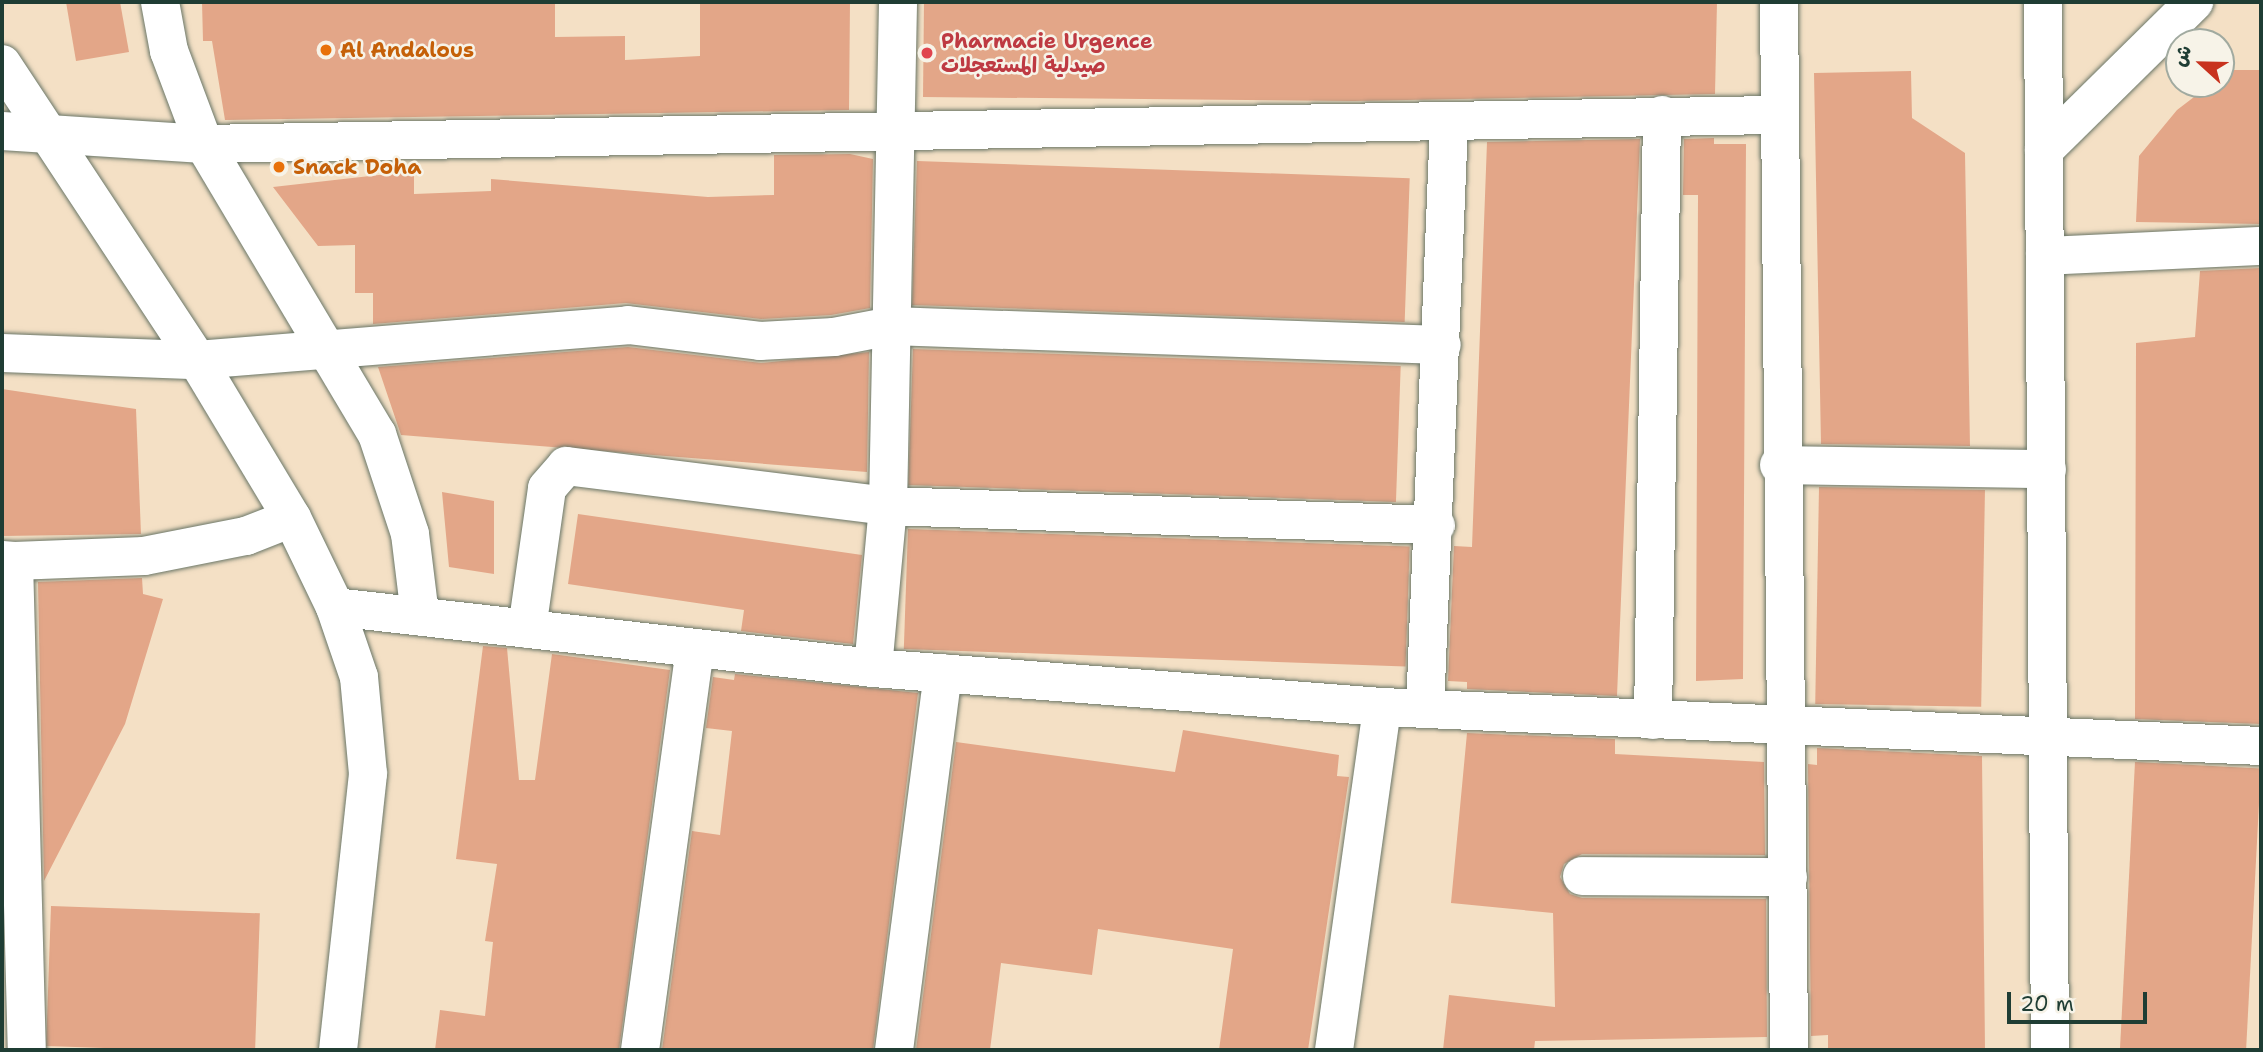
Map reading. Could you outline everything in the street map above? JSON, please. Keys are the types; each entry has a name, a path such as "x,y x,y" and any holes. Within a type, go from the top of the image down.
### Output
{"street":[{"path":"160,2 169,51 204,144 331,351 377,434 397,484 420,616"},
{"path":"873,668 888,506 898,2"},
{"path":"1779,2 1779,465 1789,1050"},
{"path":"2043,2 2050,1050"},
{"path":"2044,150 2193,2"},
{"path":"2,64 43,132 197,360 292,518 335,607 359,677 368,774 338,1050"},
{"path":"2,131 204,144 1449,125 1662,115 1777,115"},
{"path":"1653,720 1662,115"},
{"path":"1425,709 1436,525 1449,125"},
{"path":"2045,256 2261,246"},
{"path":"2,353 197,360 628,325 760,341 834,337 891,326 1442,345"},
{"path":"1779,465 2047,469"},
{"path":"527,629 547,488 566,466 888,506 1436,525"},
{"path":"27,1050 8,561 144,556 246,536 292,518"},
{"path":"335,607 873,668 1382,707 2261,747"},
{"path":"640,1050 695,649"},
{"path":"894,1050 943,673"},
{"path":"1334,1050 1382,707"},
{"path":"1582,876 1788,877"}],"building":[{"path":"66,2 120,2 129,52 76,61"},
{"path":"202,2 555,2 555,37 625,36 625,60 700,56 700,2 850,2 849,110 225,120 212,41 203,41"},
{"path":"924,2 1717,2 1715,94 1354,101 923,97"},
{"path":"2235,70 2261,70 2261,224 2136,222 2139,156 2177,110 2193,98 2235,98"},
{"path":"1911,71 1912,118 1965,153 1970,446 1821,444 1814,73"},
{"path":"1714,138 1714,144 1746,144 1743,679 1696,681 1698,195 1683,195 1684,139"},
{"path":"1640,139 1617,696 1467,689 1467,682 1448,681 1454,546 1472,547 1487,142"},
{"path":"850,154 873,159 870,308 831,315 761,319 626,303 373,324 373,293 355,293 355,245 318,246 273,187 414,171 414,194 491,191 491,179 708,197 774,195 774,155"},
{"path":"917,161 1410,178 1405,322 912,305"},
{"path":"2261,268 2261,724 2135,719 2136,343 2195,337 2200,271"},
{"path":"628,347 761,363 869,352 867,472 401,435 378,367"},
{"path":"913,349 1401,366 1396,502 908,485"},
{"path":"2,389 136,409 141,534 2,536"},
{"path":"1819,487 1985,490 1981,707 1815,704"},
{"path":"442,492 494,501 494,574 449,567"},
{"path":"578,514 862,555 853,644 741,631 744,610 568,584"},
{"path":"908,529 1410,547 1406,666 904,649"},
{"path":"142,578 143,594 163,599 125,724 44,881 38,582"},
{"path":"483,646 507,648 519,780 535,780 552,654 670,670 619,1050 435,1050 440,1010 485,1016 493,942 485,941 497,864 456,859"},
{"path":"735,674 918,693 873,1050 662,1050 692,831 720,835 732,731 706,728 713,677 734,680"},
{"path":"1183,730 1339,755 1337,776 1349,777 1308,1050 1219,1050 1233,949 1098,929 1092,975 1001,963 990,1050 916,1050 956,742 1175,772"},
{"path":"1467,733 1615,739 1615,754 1764,762 1765,855 1582,854 1564,864 1560,877 1570,894 1582,898 1766,899 1767,1037 1535,1041 1534,1050 1443,1050 1449,995 1555,1007 1553,913 1451,903"},
{"path":"1817,748 1982,756 1985,1050 1828,1050 1828,1035 1811,1036 1808,764 1817,765"},
{"path":"2135,762 2261,769 2246,1050 2120,1050"},
{"path":"51,906 260,913 255,1050 46,1046"}],"place":[{"name":"Al Andalous","path":"326,50"},
{"name":"Pharmacie Urgence صيدلية المستعجلات","path":"927,53"},
{"name":"Snack Doha","path":"279,167"}]}
